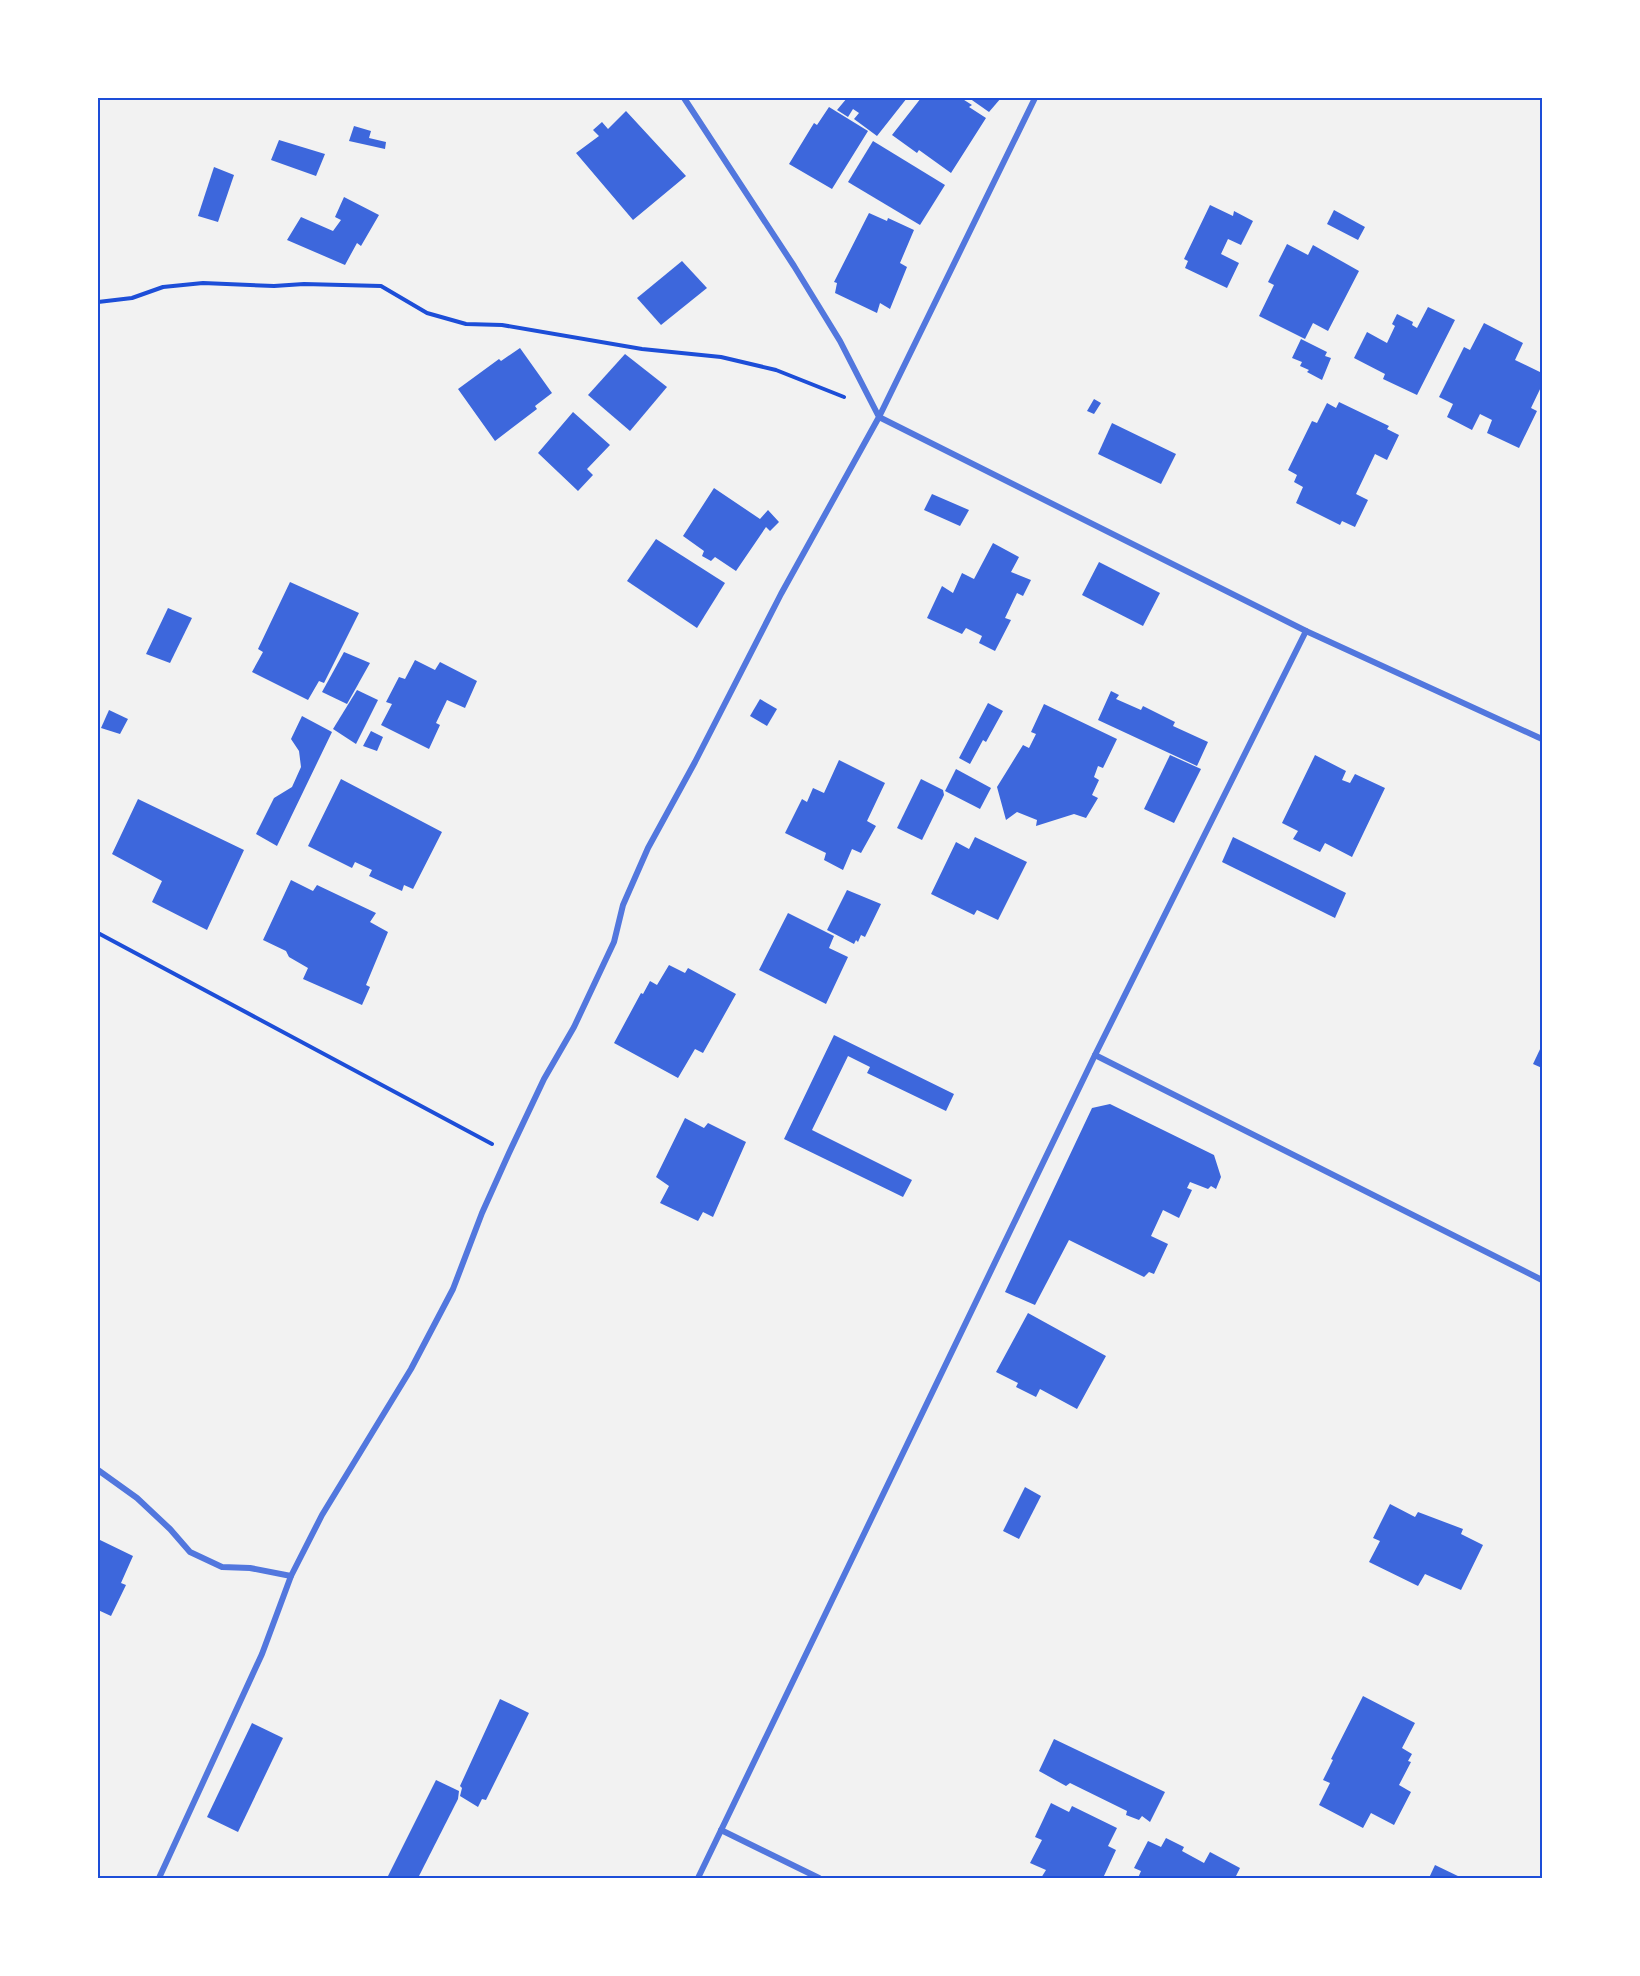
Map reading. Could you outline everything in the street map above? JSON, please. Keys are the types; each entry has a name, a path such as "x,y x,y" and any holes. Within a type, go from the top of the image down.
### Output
{"street":[{"path":"684,98 794,266 840,341 879,417 1306,631 1542,739"},
{"path":"159,1878 262,1654 291,1576 322,1515 411,1369 453,1290 482,1213 509,1153 544,1078 574,1027 610,952 623,904 648,848 781,594 879,417 1035,98"},
{"path":"698,1878 1095,1055 1306,631"},
{"path":"1095,1055 1542,1280"},
{"path":"98,1470 137,1498 170,1529 190,1552 222,1567 250,1568 291,1576"},
{"path":"721,1830 819,1878"}],"path":[{"path":"98,302 132,298 163,287 203,283 274,286 304,284 381,286 427,313 466,324 502,326 642,349 721,357 776,370 836,392 879,417"},
{"path":"98,933 509,1153"}],"building":[{"path":"847,98 907,98 877,136 854,119 859,113 853,109 848,117 837,110"},
{"path":"921,98 961,98 972,105 969,107 986,118 951,173 919,150 917,153 892,135"},
{"path":"969,98 1001,98 989,112"},
{"path":"829,107 868,131 832,189 789,164 814,123 817,125"},
{"path":"626,111 686,176 633,220 576,153 599,136 593,130 602,122 608,129"},
{"path":"354,126 371,131 369,138 386,142 385,149 349,141"},
{"path":"279,140 325,154 316,176 271,160"},
{"path":"873,141 945,185 920,225 848,182"},
{"path":"214,167 234,175 218,222 198,216"},
{"path":"344,197 379,215 361,246 357,243 345,265 287,240 301,217 333,231 341,220 335,217"},
{"path":"1210,205 1233,216 1234,211 1253,221 1241,245 1228,239 1221,254 1239,263 1227,288 1185,268 1188,261 1184,259"},
{"path":"1334,210 1365,227 1358,240 1327,224"},
{"path":"869,213 887,221 888,218 914,230 900,263 907,267 890,309 880,303 877,313 835,293 837,283 834,282"},
{"path":"1287,244 1308,255 1313,245 1359,271 1328,331 1313,323 1305,339 1259,316 1274,285 1268,282"},
{"path":"682,261 707,288 661,325 637,298"},
{"path":"1428,307 1455,320 1417,395 1383,379 1385,374 1354,358 1367,332 1387,343 1395,326 1392,324 1397,314 1413,322 1412,325 1417,328"},
{"path":"1484,323 1523,343 1515,360 1542,373 1542,385 1531,408 1537,411 1519,448 1487,433 1492,420 1480,414 1472,430 1447,417 1453,404 1439,397 1464,347 1470,350"},
{"path":"1301,339 1327,352 1325,356 1331,358 1322,380 1300,366 1302,362 1292,358"},
{"path":"520,348 552,393 535,406 537,409 495,441 458,389 499,359 501,361"},
{"path":"625,354 667,387 630,431 588,395"},
{"path":"1094,399 1101,403 1094,414 1087,411"},
{"path":"1339,402 1389,426 1387,429 1399,435 1387,460 1375,454 1356,494 1368,500 1355,527 1342,521 1340,525 1296,503 1303,487 1294,482 1297,475 1288,470 1312,421 1317,423 1327,403 1336,408"},
{"path":"573,412 610,445 587,469 593,475 578,491 538,453"},
{"path":"1112,423 1176,454 1161,484 1098,454"},
{"path":"714,488 760,519 768,510 779,522 770,531 766,527 736,571 715,557 711,561 702,556 704,551 683,536"},
{"path":"932,494 969,510 960,526 924,510"},
{"path":"656,539 725,583 697,628 627,581"},
{"path":"993,543 1019,557 1011,572 1031,580 1023,596 1017,593 1005,618 1011,620 995,651 979,643 982,636 966,628 962,634 927,618 942,586 953,593 962,573 974,579"},
{"path":"1099,562 1160,593 1143,626 1082,595"},
{"path":"290,582 359,613 324,683 319,681 308,700 252,672 263,652 258,649"},
{"path":"168,608 192,618 170,663 146,654"},
{"path":"344,652 370,663 347,704 322,692"},
{"path":"415,660 435,670 440,662 477,681 465,708 447,700 436,723 440,725 429,749 381,725 392,704 386,702 399,677 405,679"},
{"path":"357,690 378,700 356,744 333,729"},
{"path":"1111,691 1119,695 1116,699 1141,710 1143,706 1175,722 1173,726 1208,742 1197,766 1098,720"},
{"path":"760,699 777,709 767,726 750,716"},
{"path":"988,703 1003,711 986,742 983,740 970,764 959,758"},
{"path":"1044,704 1117,739 1103,768 1098,766 1094,777 1099,780 1092,795 1098,798 1086,818 1074,814 1036,826 1037,820 1017,812 1006,820 997,787 1023,745 1029,748 1036,734 1031,732"},
{"path":"109,710 128,719 120,734 101,728"},
{"path":"302,716 332,732 277,846 256,834 274,798 292,787 301,767 299,751 291,739"},
{"path":"371,731 383,737 377,751 363,746"},
{"path":"1170,755 1201,769 1174,823 1144,809"},
{"path":"1315,755 1346,771 1342,780 1350,783 1355,774 1385,788 1352,857 1325,843 1320,852 1293,839 1298,831 1282,823"},
{"path":"839,760 885,783 867,821 876,826 861,853 852,849 843,870 824,860 826,853 785,833 802,799 807,802 813,788 824,793"},
{"path":"956,769 991,788 980,809 945,791"},
{"path":"341,779 442,832 413,889 404,885 402,891 369,876 372,870 355,862 352,868 308,846"},
{"path":"921,779 943,790 944,795 922,840 897,828"},
{"path":"138,799 244,850 207,930 152,902 162,881 112,854"},
{"path":"975,837 1027,862 998,920 977,910 974,915 931,894 956,842 969,849"},
{"path":"1233,837 1346,893 1335,918 1222,862"},
{"path":"291,880 313,891 317,885 376,913 370,922 388,932 366,985 370,987 362,1005 303,979 308,968 289,957 286,951 263,940"},
{"path":"847,890 881,904 865,937 861,935 858,942 856,940 854,944 827,930"},
{"path":"788,913 834,936 829,948 848,957 826,1004 759,970"},
{"path":"669,965 685,973 688,968 736,994 703,1053 695,1049 678,1078 614,1043 641,993 643,994 650,981 657,985"},
{"path":"834,1035 954,1094 946,1111 867,1073 870,1067 848,1056 812,1130 912,1180 903,1197 784,1139"},
{"path":"1542,1045 1542,1068 1533,1064"},
{"path":"1110,1104 1214,1155 1221,1177 1216,1189 1211,1186 1208,1189 1190,1182 1187,1188 1192,1190 1179,1218 1163,1210 1151,1236 1168,1244 1154,1274 1149,1272 1144,1277 1069,1240 1035,1305 1005,1292 1092,1108"},
{"path":"685,1118 704,1128 708,1123 746,1142 713,1217 703,1212 698,1221 660,1203 669,1186 656,1177"},
{"path":"1028,1313 1106,1356 1077,1409 1040,1389 1036,1397 1016,1387 1018,1383 996,1372"},
{"path":"1025,1487 1041,1496 1019,1539 1003,1531"},
{"path":"1390,1504 1415,1517 1418,1512 1463,1529 1461,1534 1483,1545 1461,1590 1425,1574 1418,1586 1369,1562 1380,1541 1373,1538"},
{"path":"98,1539 133,1556 121,1583 126,1585 111,1616 98,1610"},
{"path":"1363,1696 1415,1723 1402,1748 1412,1754 1408,1761 1411,1762 1399,1785 1411,1792 1394,1825 1371,1813 1363,1828 1319,1805 1330,1783 1323,1780 1333,1760 1331,1759"},
{"path":"500,1699 529,1713 486,1800 482,1799 478,1807 460,1796 462,1788 460,1786"},
{"path":"252,1723 283,1738 238,1832 207,1817"},
{"path":"1054,1739 1165,1792 1150,1822 1142,1816 1139,1820 1126,1815 1127,1811 1070,1783 1066,1786 1039,1771"},
{"path":"436,1780 459,1791 458,1799 418,1878 387,1878"},
{"path":"1051,1803 1069,1812 1072,1806 1117,1828 1108,1846 1116,1850 1103,1878 1041,1878 1046,1870 1030,1863 1042,1840 1035,1837"},
{"path":"1166,1838 1184,1847 1182,1851 1204,1863 1210,1852 1240,1868 1235,1878 1138,1878 1141,1871 1134,1868 1148,1841 1161,1847"},
{"path":"1435,1865 1462,1878 1429,1878"}]}
